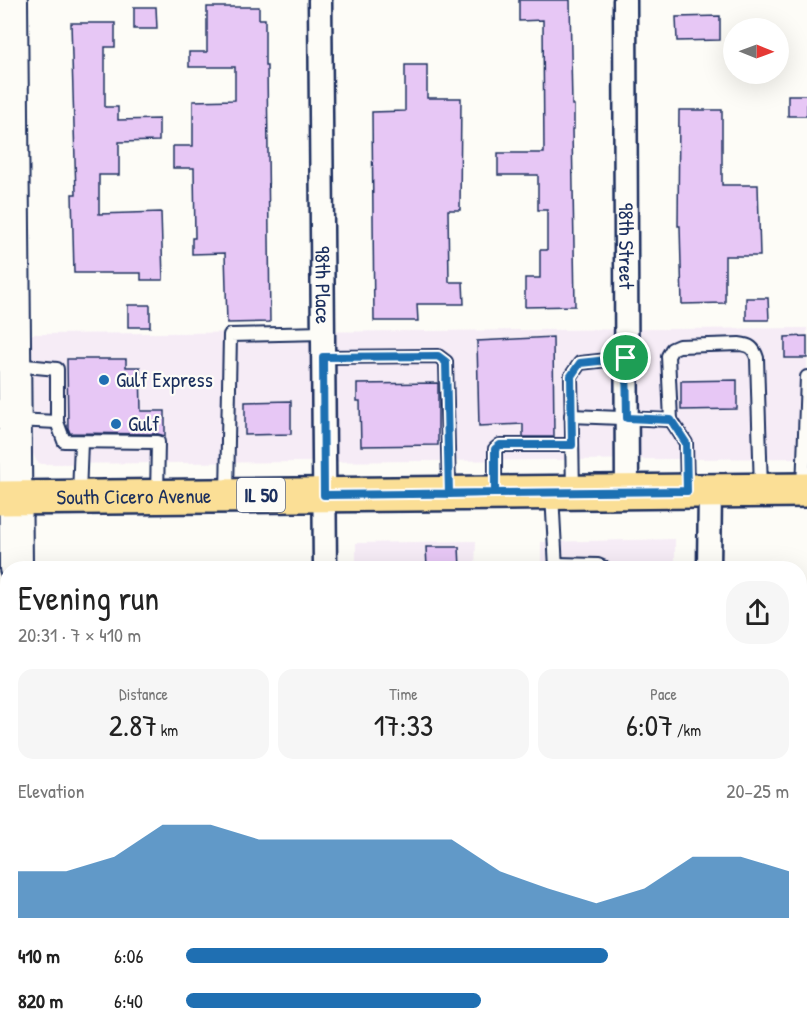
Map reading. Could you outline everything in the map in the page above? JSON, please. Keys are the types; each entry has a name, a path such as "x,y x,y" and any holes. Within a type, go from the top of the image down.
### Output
{"main road":[{"name":"South Cicero Avenue","path":"7,498 805,490"}],"street":[{"path":"11,0 14,365 7,420 7,498 15,561"},
{"name":"98th Place","path":"320,0 325,561"},
{"name":"98th Street","path":"625,0 627,492"},
{"path":"698,491 708,561"}],"lane":[{"path":"227,496 230,335 323,333"},
{"path":"698,491 686,443 671,420 668,356 672,349 680,346 748,345 754,351 757,358 761,490"},
{"path":"323,357 438,356 446,362 449,494"},
{"path":"556,561 562,492 572,445 571,376 580,363 626,358"},
{"path":"14,365 57,369 57,422 64,441 158,442 157,496"},
{"path":"805,490 807,377"},
{"path":"571,416 671,420"},
{"path":"7,420 57,422"},
{"path":"79,497 81,442"},
{"path":"495,493 495,449 500,445 572,445"}],"shaded area":[{"path":"807,328 807,458 42,464 37,462 33,454 32,334"},
{"path":"675,539 675,561 541,561 541,542"},
{"path":"476,541 475,561 356,561 356,543"}],"building":[{"path":"519,0 570,0 572,105 574,105 574,129 572,129 575,306 525,307 525,278 540,278 540,250 547,250 547,210 538,210 538,175 498,175 498,153 544,153 543,20 519,21"},
{"path":"134,7 156,7 157,29 134,29"},
{"path":"207,7 259,7 259,19 265,19 270,322 227,323 225,253 192,254 192,238 195,238 194,168 173,168 173,146 193,146 193,101 235,100 235,67 189,67 189,52 207,52"},
{"path":"720,16 720,40 677,41 676,17"},
{"path":"71,23 115,23 115,47 105,47 105,107 118,107 118,120 159,119 159,141 119,142 119,175 99,175 99,214 161,212 163,280 141,280 141,273 74,273 72,194 76,194"},
{"path":"405,65 427,65 427,98 461,98 460,210 448,210 449,282 463,282 464,304 417,304 418,321 374,321 372,112 405,111"},
{"path":"788,95 807,95 807,116 788,116"},
{"path":"679,110 722,110 722,185 758,185 760,256 725,256 725,303 682,304 680,226 678,226"},
{"path":"746,298 768,298 769,320 746,320"},
{"path":"128,305 150,305 150,327 128,327"},
{"path":"807,336 807,358 785,358 785,337"},
{"path":"553,337 554,437 523,437 523,424 479,426 477,341"},
{"path":"67,359 126,359 126,367 140,367 141,411 165,411 165,436 70,433"},
{"path":"737,380 737,409 681,410 681,381"},
{"path":"438,383 438,445 361,446 360,401 357,401 357,384"},
{"path":"291,401 291,434 245,435 245,402"},
{"path":"426,547 459,547 460,561 427,561"}],"place":[{"name":"Gulf Express","path":"104,380"},
{"name":"Gulf","path":"116,424"}],"route":[{"path":"626,358 580,363 571,376 572,445 500,445 495,449 495,493 449,494 446,362 438,356 323,357 324,495 449,494 687,491 686,443 671,420 627,418 626,358"}]}
